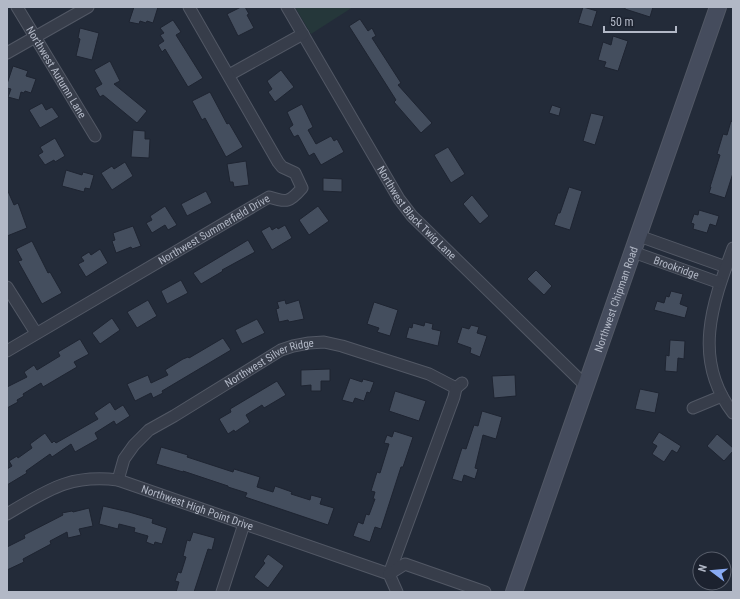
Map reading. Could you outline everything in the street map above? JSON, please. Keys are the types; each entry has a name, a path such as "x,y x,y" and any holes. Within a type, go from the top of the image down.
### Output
{"main road":[{"name":"Northwest Chipman Road","path":"514,592 562,452 587,387 718,7"}],"street":[{"name":"Northwest Autumn Lane","path":"17,7 96,136"},
{"path":"7,53 88,7"},
{"name":"Northwest Summerfield Drive","path":"7,351 269,197 282,201 294,198 302,188 296,173 282,167 189,7"},
{"name":"Northwest Black Twig Lane","path":"288,7 302,34 399,199 412,216 587,387"},
{"path":"229,75 302,34"},
{"name":"Brookridge","path":"639,236 726,267"},
{"path":"733,248 720,283 710,324 709,340 712,370 722,396 733,413"},
{"name":"Brookridge","path":"633,252 720,283"},
{"path":"7,287 36,333"},
{"name":"Northwest Silver Ridge","path":"118,480 124,459 134,445 149,430 281,350 293,346 324,342 342,346 429,374 459,386 389,574"},
{"path":"693,408 722,396"},
{"name":"Northwest High Point Drive","path":"7,514 55,487 72,481 101,478 118,480 389,574"},
{"path":"222,592 244,524"},
{"path":"397,592 389,574 405,564 485,592"}],"shaded area":[{"path":"295,7 353,7 311,34"}],"building":[{"path":"134,7 158,7 153,23 147,21 146,23 140,21 139,24 129,22"},
{"path":"241,7 245,7 249,14 247,15 254,28 238,36 227,14"},
{"path":"583,7 597,11 592,27 578,23"},
{"path":"625,7 653,7 650,17 625,9"},
{"path":"360,19 368,31 372,28 376,36 372,38 401,83 398,85 432,123 421,133 394,102 396,100 349,26"},
{"path":"173,20 181,32 176,35 203,78 188,87 165,49 162,52 158,45 164,41 160,35 164,33 160,28"},
{"path":"80,28 99,33 92,60 76,56 80,39 78,38"},
{"path":"613,36 628,41 618,71 604,67 606,62 598,60 603,42 611,45"},
{"path":"110,61 120,81 114,84 147,111 137,123 103,95 100,97 95,88 102,84 94,70"},
{"path":"13,66 28,71 26,76 36,79 31,93 25,91 24,93 21,92 19,100 8,97 11,89 7,88 7,84"},
{"path":"281,70 294,87 275,102 268,92 272,89 267,81"},
{"path":"210,92 227,124 229,123 243,147 226,157 205,118 202,120 192,101"},
{"path":"42,103 46,110 52,107 59,117 40,128 29,110"},
{"path":"302,104 313,127 308,130 316,144 331,136 334,141 337,139 344,152 321,165 314,153 309,156 298,135 294,137 289,128 293,125 287,112"},
{"path":"552,105 561,108 559,116 549,113"},
{"path":"591,113 604,116 595,145 583,141"},
{"path":"731,121 733,122 733,173 725,198 709,193 720,155 717,154 723,134 727,135"},
{"path":"133,130 145,131 145,139 150,139 149,158 131,157"},
{"path":"55,138 65,156 55,162 54,160 45,165 38,155 43,152 40,147"},
{"path":"448,147 465,174 451,183 434,155"},
{"path":"246,161 249,185 234,187 233,182 230,182 227,164"},
{"path":"125,162 133,176 112,190 101,173 112,166 114,169"},
{"path":"66,170 82,175 83,172 94,175 90,189 85,188 84,192 62,186"},
{"path":"323,178 342,179 342,192 323,191"},
{"path":"569,187 582,191 570,230 554,225"},
{"path":"7,189 14,205 18,203 27,228 7,236"},
{"path":"206,191 212,203 187,216 181,204"},
{"path":"472,195 489,216 480,224 463,204"},
{"path":"165,206 177,225 168,230 165,225 152,233 146,223 152,220 150,216"},
{"path":"318,206 329,221 309,235 299,220"},
{"path":"699,210 719,216 716,226 710,224 707,233 693,229 694,224 691,223 694,214 698,215"},
{"path":"285,225 292,238 272,250 261,231 270,226 272,230 277,227 278,229"},
{"path":"133,226 141,246 132,249 131,247 116,253 112,241 115,240 113,233"},
{"path":"248,240 255,252 222,270 223,271 201,284 193,273"},
{"path":"32,241 48,273 50,272 62,293 42,304 18,261 22,260 16,249"},
{"path":"100,249 108,263 86,277 78,264 84,261 81,257 89,252 91,255"},
{"path":"536,270 552,286 544,295 527,279"},
{"path":"181,280 188,293 167,304 161,291"},
{"path":"671,291 683,294 680,304 688,307 685,318 654,310 657,301 664,303 666,296 669,297"},
{"path":"148,300 157,316 137,328 127,312"},
{"path":"285,300 286,304 299,300 304,319 279,322 276,309 279,308 277,302"},
{"path":"374,302 398,310 390,336 377,332 379,328 367,324"},
{"path":"112,318 120,330 100,344 92,333"},
{"path":"257,319 265,333 242,344 235,330"},
{"path":"425,322 433,324 432,329 441,331 438,346 406,338 409,327 412,328 413,323 424,326"},
{"path":"471,325 479,327 477,333 487,336 480,357 470,353 471,348 457,343 462,327 469,329"},
{"path":"223,338 231,350 162,391 163,393 153,398 151,393 135,401 127,384 148,375 151,383 168,375 165,370"},
{"path":"80,339 89,354 74,362 77,367 43,387 41,383 23,394 24,396 17,400 18,402 7,408 7,387 27,377 24,372 34,365 37,370 60,356 58,352"},
{"path":"670,340 685,341 684,359 678,358 677,372 665,371 666,355 669,356"},
{"path":"330,369 330,381 321,381 321,391 311,391 311,385 301,386 301,370"},
{"path":"515,375 516,396 494,398 492,376"},
{"path":"350,378 362,382 363,379 374,382 370,393 367,392 364,401 355,398 353,403 342,400"},
{"path":"277,381 286,395 264,408 262,405 246,415 250,422 235,432 234,430 228,434 219,419 231,412 230,409"},
{"path":"640,389 659,393 655,413 635,409"},
{"path":"395,391 426,401 419,421 389,411"},
{"path":"110,402 115,410 123,405 130,416 116,425 114,421 95,433 98,439 75,452 71,444 52,457 50,454 26,471 27,473 7,485 7,469 12,466 9,461 17,456 18,458 32,448 30,444 45,433 52,443 54,441 56,443 98,419 94,413"},
{"path":"482,411 502,417 496,439 483,435 475,468 478,469 475,479 464,475 462,482 452,479 462,448 466,449 474,425 478,426"},
{"path":"394,431 413,437 403,467 401,467 381,529 375,527 370,542 353,536 358,522 363,524 366,514 369,515 375,499 373,499 375,492 371,491 377,472 380,473 389,444 384,443 387,435 392,437"},
{"path":"659,432 681,446 677,453 672,450 664,462 652,454 657,446 652,443"},
{"path":"717,434 733,448 733,451 724,461 707,446"},
{"path":"161,447 188,455 187,457 233,472 234,469 260,477 257,487 273,492 275,486 292,492 291,494 310,500 311,495 322,498 320,504 334,508 328,525 245,497 247,493 228,486 156,464"},
{"path":"103,506 153,519 152,523 167,528 162,544 155,542 154,545 146,542 148,536 134,532 135,528 119,524 118,529 99,524"},
{"path":"89,508 93,526 79,529 81,535 68,538 67,532 50,541 51,544 23,559 24,562 7,570 7,547 25,538 24,535 63,515 62,513"},
{"path":"193,532 215,538 212,550 208,549 194,592 176,592 179,582 175,581 178,572 181,573 186,557 183,556 187,540 190,541"},
{"path":"268,554 284,566 268,588 254,577 265,563 263,561"}]}
